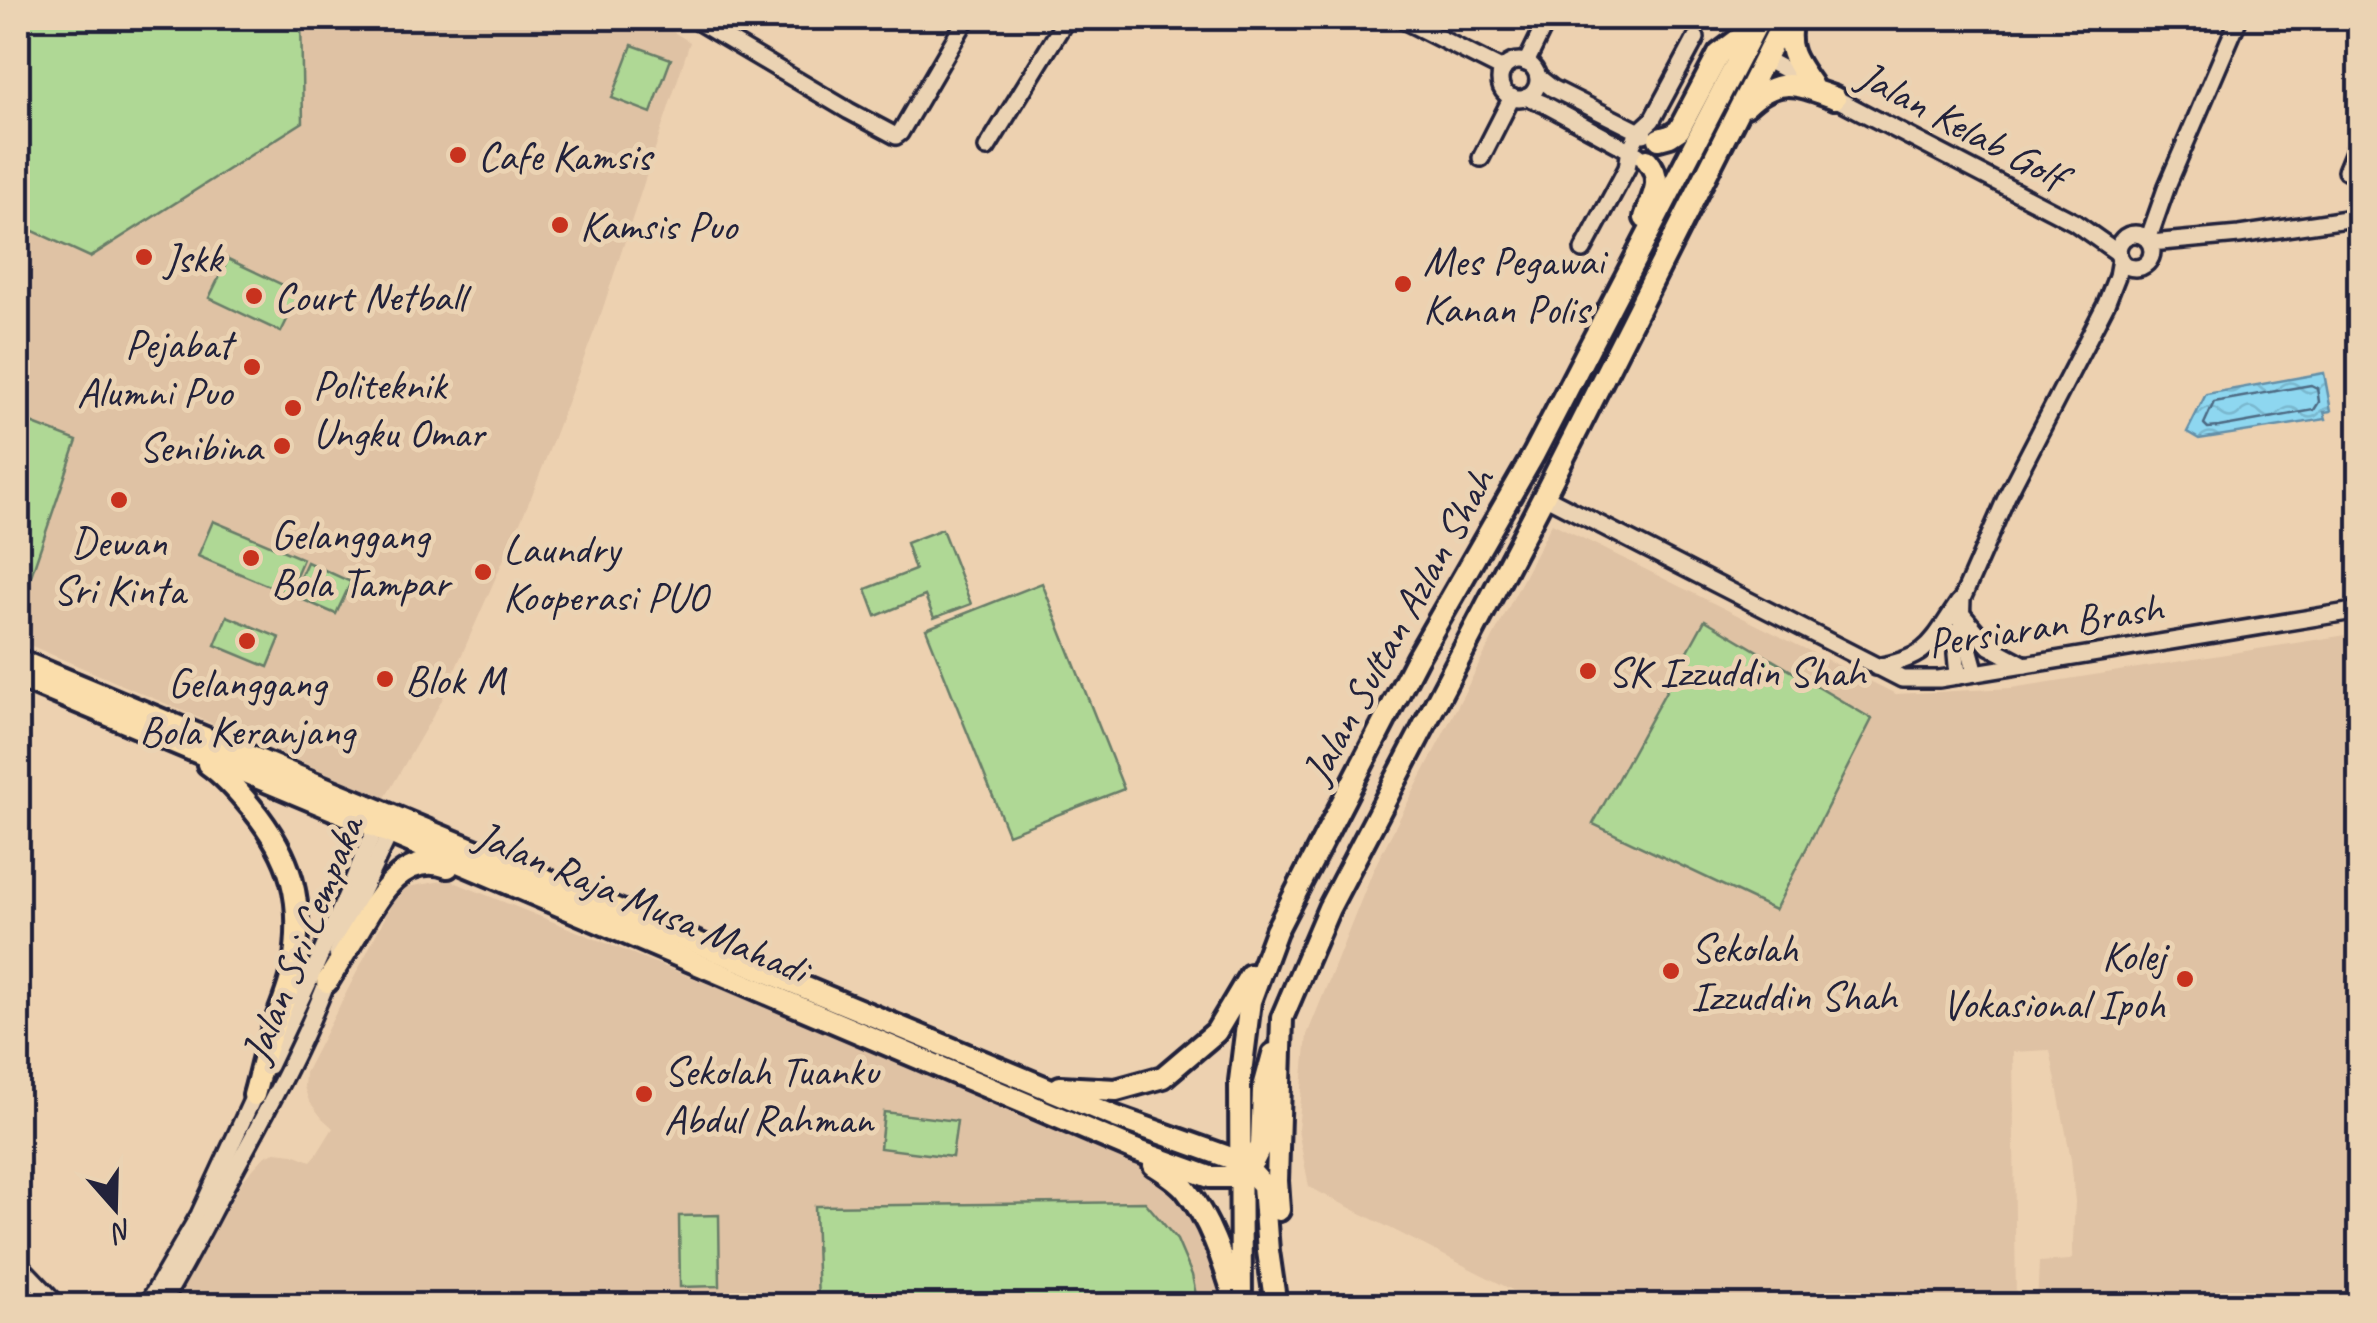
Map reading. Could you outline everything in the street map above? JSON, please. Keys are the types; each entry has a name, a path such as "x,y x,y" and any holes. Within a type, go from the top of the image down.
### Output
{"main road":[{"name":"Jalan Sultan Azlan Shah","path":"1284,1306 1277,1181 1282,1018 1329,908 1789,18"},
{"path":"1789,18 1792,56 1811,84"},
{"name":"Jalan Sultan Azlan Shah","path":"1239,1306 1244,1169 1240,1081 1250,1001 1276,931 1416,658 1534,454 1757,22"},
{"path":"1649,135 1670,136 1678,130 1719,54 1757,22"},
{"path":"1637,255 1656,240 1741,77 1765,59"},
{"path":"1730,126 1761,92 1780,86 1798,84 1835,98"},
{"path":"1637,255 1657,175 1639,155"},
{"name":"Jalan Raja Musa Mahadi","path":"18,662 185,748 1244,1169"},
{"name":"Jalan Raja Musa Mahadi","path":"18,678 66,689 386,825 488,876 1136,1150 1210,1177 1244,1169"},
{"path":"185,748 222,774 272,832 284,854 296,897 294,965 254,1096"},
{"path":"327,982 379,895 406,870 425,863 478,878 488,876"},
{"path":"1043,1086 1116,1090 1163,1077 1216,1032 1276,931"},
{"path":"1276,1306 1263,1185 1244,1169 1261,1146 1263,1090 1282,1018"},
{"path":"1136,1150 1184,1187 1219,1248 1239,1306"}],"street":[{"path":"692,18 896,136 967,18"},
{"path":"987,148 1067,18"},
{"path":"1172,18 1184,18"},
{"path":"1399,18 1504,70"},
{"path":"1526,62 1548,18"},
{"path":"2140,238 2167,186 2239,18"},
{"path":"1583,250 1627,168 1639,155 1652,120 1696,38"},
{"name":"Jalan Kelab Golf","path":"1765,59 2074,222 2119,256"},
{"path":"1639,155 1502,88 1504,70 1514,62 1526,62 1552,88 1649,135"},
{"path":"1480,158 1519,97 1536,89 1538,77"},
{"path":"2346,171 2360,136"},
{"name":"Jalan Kelab Golf","path":"2074,222 2140,238 2219,238 2360,217"},
{"path":"1958,676 1956,654 1961,613 2006,496 2106,304 2116,276 2120,242 2140,238"},
{"path":"2106,304 2152,255 2140,238"},
{"name":"Jalan Kelab Golf","path":"2145,264 2219,238"},
{"path":"2119,256 2128,267 2145,264"},
{"name":"Persiaran Brash","path":"1544,496 1902,679 1958,676 2360,610"},
{"path":"1961,613 1989,646 2024,665"},
{"path":"1876,667 1910,659 1924,651 1961,613"},
{"path":"1961,613 1976,673"},
{"name":"Jalan Sri Cempaka","path":"160,1306 270,1104 327,982 386,825"},
{"name":"Jalan Sri Cempaka","path":"146,1306 199,1215 386,825"},
{"path":"18,1263 59,1306"}],"shaded area":[{"name":"Politeknik Ungku Omar","path":"18,18 650,18 690,42 602,311 532,495 441,702 385,798 18,640"},
{"name":"Sekolah Izzuddin Shah","path":"1552,523 1896,694 2011,688 2359,633 2359,1305 2037,1305 2039,1262 2072,1258 2075,1202 2071,1159 2050,1050 2013,1052 2016,1305 1542,1305 1309,1187 1298,1130 1307,1035 1374,868"},
{"name":"Sekolah Tuanku Abdul Rahman","path":"449,880 1098,1141 1162,1177 1184,1200 1203,1230 1219,1271 1222,1305 171,1306 243,1180 265,1156 275,1152 311,1161 317,1154 333,1128 309,1101 305,1073 400,888"}],"green space":[{"path":"18,18 301,18 303,122 90,257 18,224"},
{"path":"632,45 671,59 651,113 612,98"},
{"name":"Court Netball","path":"228,259 300,293 281,332 209,298"},
{"path":"18,418 77,441 18,614"},
{"name":"Gelanggang Bola Tampar","path":"213,521 303,559 288,594 198,556"},
{"path":"942,529 971,604 934,618 925,596 876,616 866,589 915,570 906,543"},
{"path":"307,562 351,582 336,614 292,595"},
{"path":"1042,583 1124,789 1008,834 926,629"},
{"name":"Gelanggang Bola Keranjang","path":"227,616 280,638 268,667 215,645"},
{"path":"1705,620 1872,719 1775,910 1593,824"},
{"path":"884,1112 957,1121 952,1157 880,1148"},
{"path":"1145,1202 1177,1240 1192,1275 1198,1305 818,1305 815,1206"},
{"path":"719,1215 720,1286 680,1287 679,1216"}],"water":[{"path":"2324,373 2331,411 2324,412 2326,419 2199,439 2187,432 2206,394"}],"place":[{"name":"Cafe Kamsis","path":"458,155"},
{"name":"Kamsis Puo","path":"560,225"},
{"name":"Jskk","path":"144,257"},
{"name":"Mes Pegawai Kanan Polis","path":"1403,284"},
{"name":"Court Netball","path":"254,296"},
{"name":"Pejabat Alumni Puo","path":"252,367"},
{"name":"Politeknik Ungku Omar","path":"293,408"},
{"name":"Senibina","path":"282,446"},
{"name":"Dewan Sri Kinta","path":"119,500"},
{"name":"Gelanggang Bola Tampar","path":"251,558"},
{"name":"Laundry Kooperasi PUO","path":"483,572"},
{"name":"Gelanggang Bola Keranjang","path":"247,641"},
{"name":"SK Izzuddin Shah","path":"1588,671"},
{"name":"Blok M","path":"385,679"},
{"name":"Sekolah Izzuddin Shah","path":"1671,971"},
{"name":"Kolej Vokasional Ipoh","path":"2185,979"},
{"name":"Sekolah Tuanku Abdul Rahman","path":"644,1094"}]}
